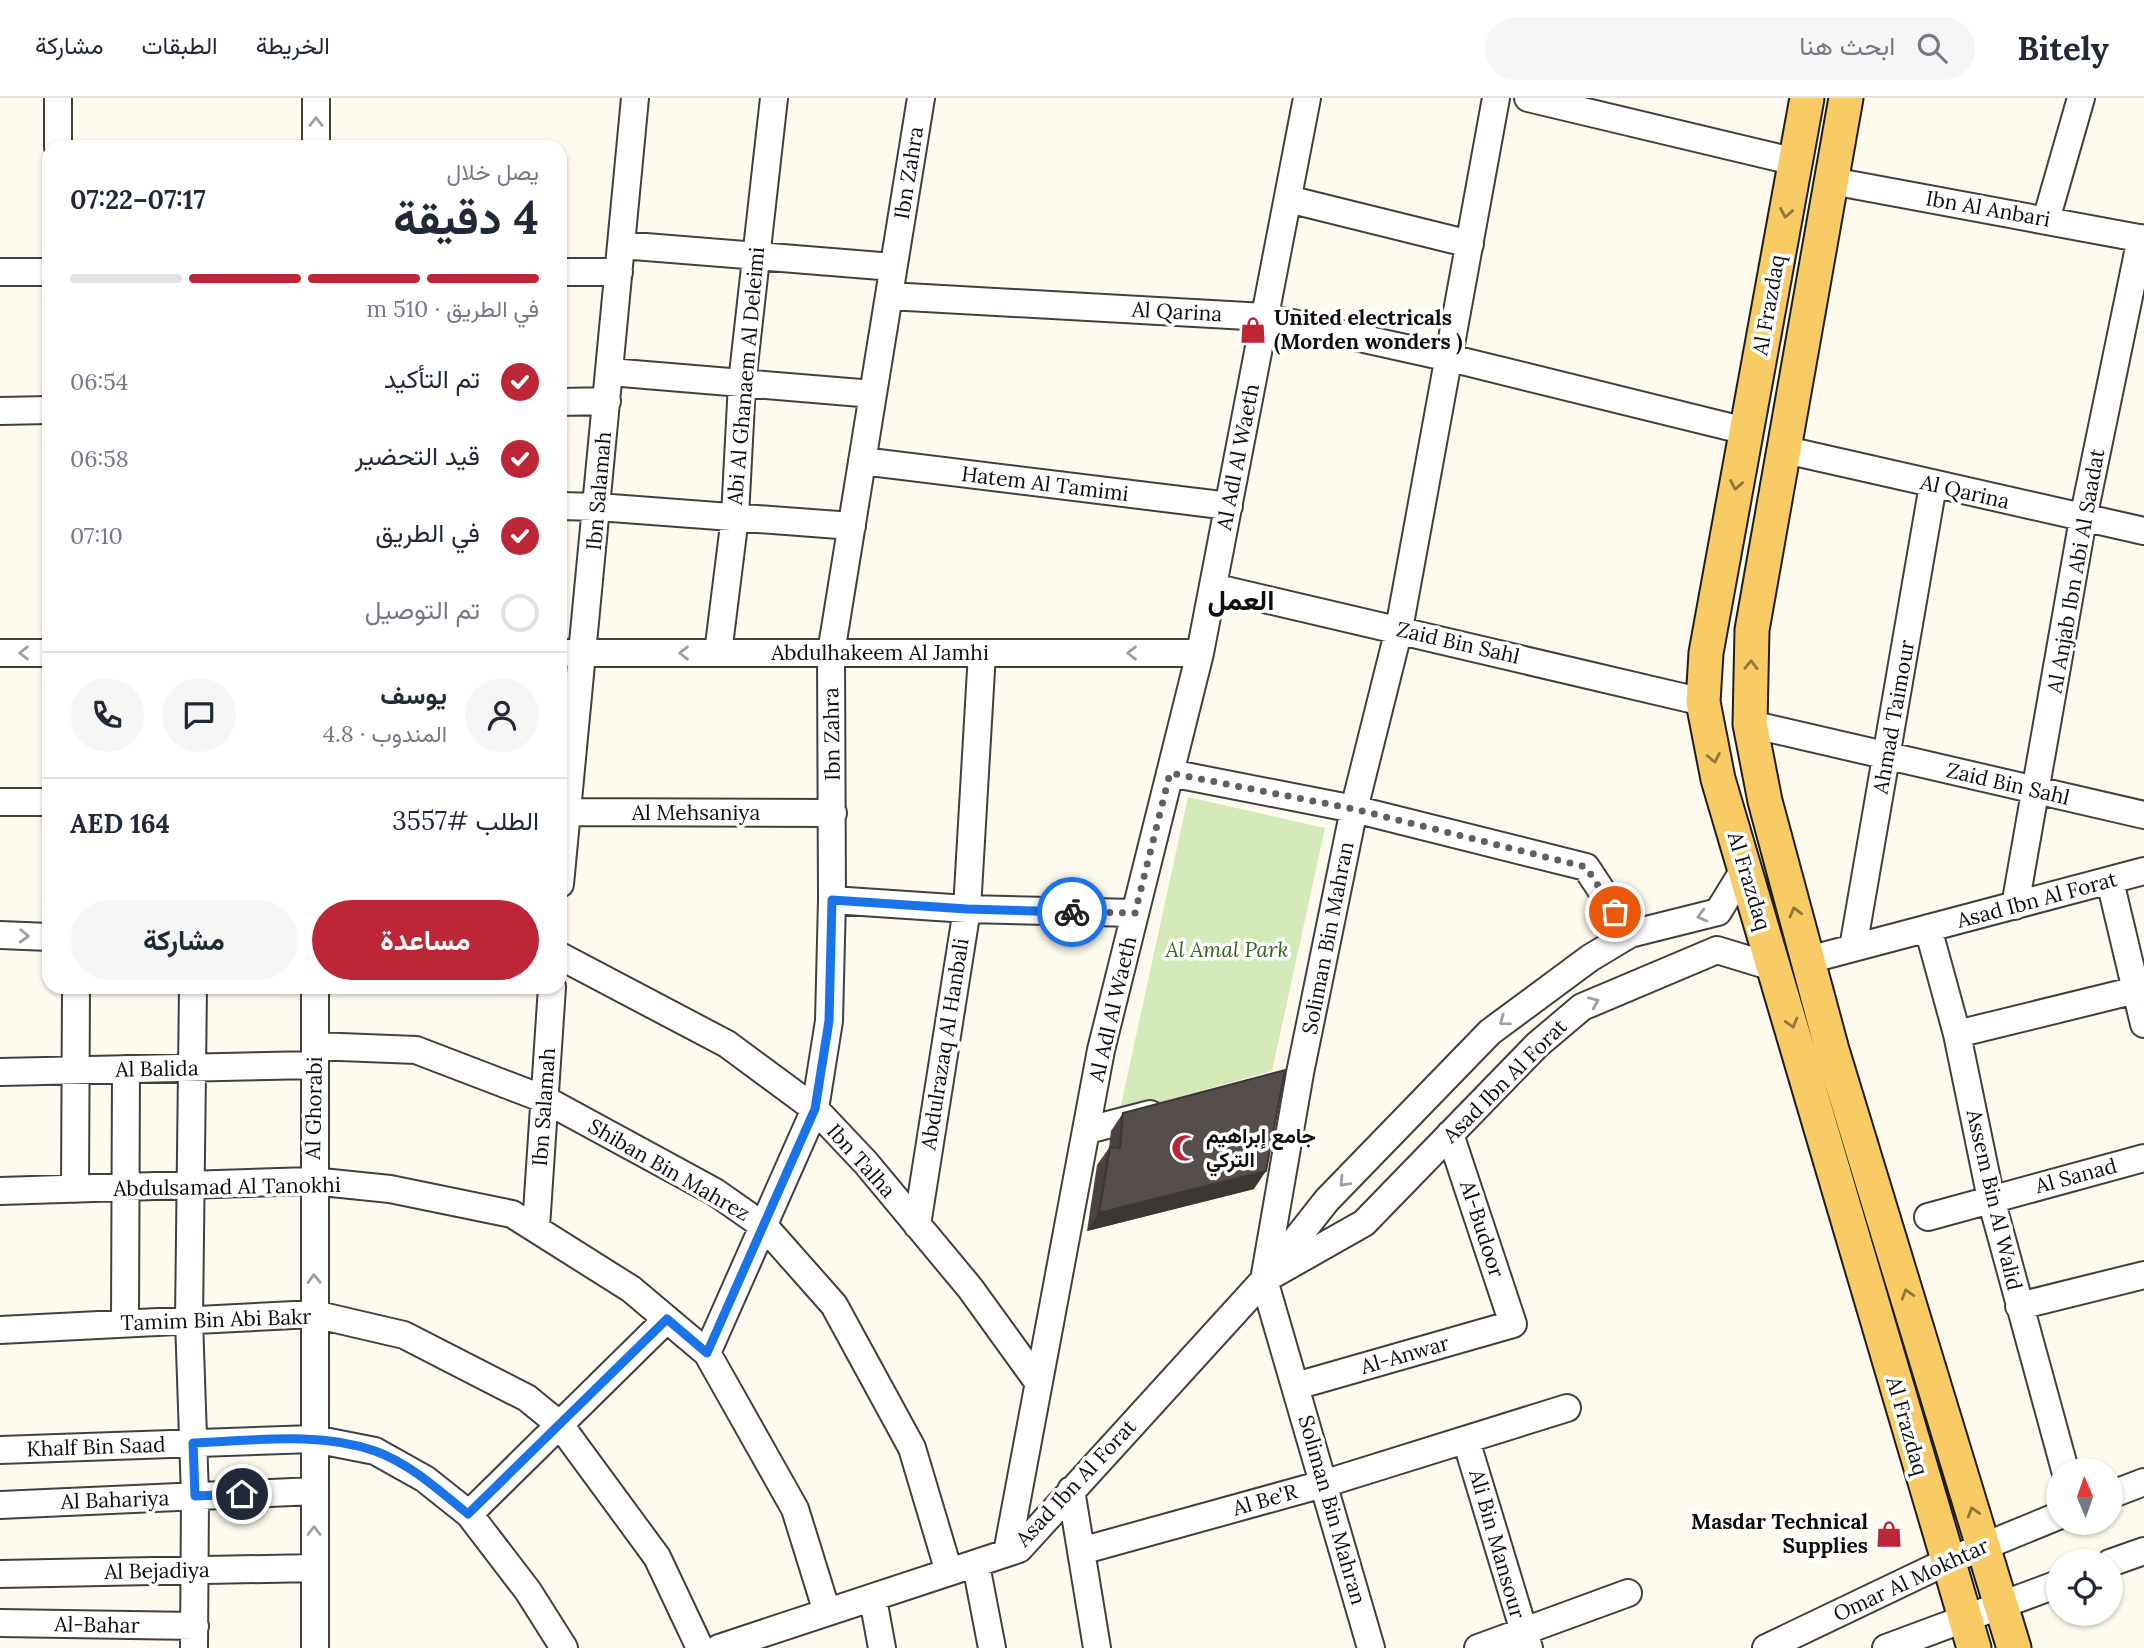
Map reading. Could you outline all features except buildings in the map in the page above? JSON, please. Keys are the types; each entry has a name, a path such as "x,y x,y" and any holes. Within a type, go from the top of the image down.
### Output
{"main road":[{"name":"Al Frazdaq","path":"1807,98 1706,653 1703,702 1718,779 1776,968 1946,1562 1974,1648"},
{"name":"Al Frazdaq","path":"1846,98 1786,450 1752,630 1750,724 1765,801 1836,1063 2014,1648"}],"street":[{"path":"58,98 58,140"},
{"path":"316,98 316,140"},
{"name":"Ibn Salamah","path":"567,741 572,653 597,506 635,98"},
{"name":"Abi Al Ghanaem Al Deleimi","path":"718,653 735,517 742,383 774,98"},
{"name":"Ibn Zahra","path":"707,1353 815,1109 829,1021 833,813 831,653 921,98"},
{"name":"Al Adl Al Waeth","path":"1007,1553 1101,1050 1200,653 1307,98"},
{"name":"Soliman Bin Mahran","path":"1371,1648 1264,1280 1300,1073 1354,809 1399,629 1496,98"},
{"path":"1528,98 1796,162"},
{"path":"2046,220 2081,98"},
{"name":"Ibn Al Anbari","path":"1832,181 2143,238"},
{"path":"1288,199 1470,244"},
{"name":"Al Anjab Ibn Abi Al Saadat","path":"2015,906 2083,519 2143,238"},
{"path":"621,245 894,267"},
{"path":"0,272 42,272"},
{"path":"567,272 619,272"},
{"name":"Al Qarina","path":"889,296 1265,317 1450,358 1746,431"},
{"path":"610,372 873,394"},
{"path":"567,402 607,401"},
{"path":"0,411 42,410"},
{"name":"Al Qarina","path":"1786,450 2144,531"},
{"name":"Hatem Al Tamimi","path":"862,461 1229,506"},
{"name":"Ahmad Taimour","path":"1853,948 1933,485"},
{"path":"567,506 597,506 852,526"},
{"name":"Zaid Bin Sahl","path":"1213,587 1703,702"},
{"path":"0,653 42,653"},
{"name":"Abdulhakeem Al Jamhi","path":"572,653 1200,653"},
{"name":"Abdulrazaq Al Hanbali","path":"917,1225 967,909 982,653"},
{"name":"Zaid Bin Sahl","path":"1750,724 2144,815"},
{"path":"1170,773 1354,809 1586,867 1630,934"},
{"path":"0,802 42,802"},
{"name":"Al Mehsaniya","path":"567,812 833,813"},
{"name":"Asad Ibn Al Forat","path":"719,1648 777,1639 827,1612 1019,1549 1264,1280 1327,1200 1489,1032 1590,958 1630,934 1718,912 1745,868"},
{"name":"Asad Ibn Al Forat","path":"1808,960 2144,872"},
{"path":"2110,881 2144,1024"},
{"path":"832,900 967,909 1135,913"},
{"name":"Assem Bin Al Walid","path":"1928,928 1957,1034 1991,1199 2062,1458"},
{"path":"0,935 42,937"},
{"name":"Asad Ibn Al Forat","path":"1264,1280 1364,1223 1537,1045 1582,1007 1717,950 1776,968"},
{"name":"Ibn Talha","path":"567,960 727,1044 815,1109 866,1163 970,1288 1038,1382"},
{"path":"1957,1034 2136,990"},
{"path":"75,1189 76,994"},
{"path":"193,994 189,1320 195,1496 194,1637"},
{"name":"Al Ghorabi","path":"315,994 315,1648"},
{"name":"Ibn Salamah","path":"536,1227 552,994"},
{"name":"Shiban Bin Mahrez","path":"315,1056 416,1050 544,1099 715,1192 765,1227 834,1305 912,1448 949,1572"},
{"name":"Al Balida","path":"0,1072 192,1068 315,1056"},
{"path":"125,1323 126,1069"},
{"path":"1274,1080 1300,1073"},
{"path":"1088,1130 1181,1105"},
{"name":"Al-Budoor","path":"1450,1134 1513,1324"},
{"name":"Al Sanad","path":"1928,1217 2144,1158"},
{"name":"Abdulsamad Al Tanokhi","path":"0,1191 313,1181 390,1189 512,1214 631,1289 707,1353 795,1508 827,1612"},
{"path":"2019,1306 2144,1275"},
{"name":"Tamim Bin Abi Bakr","path":"0,1330 314,1314 404,1335 515,1392 560,1425 657,1557 700,1648"},
{"path":"468,1514 667,1319"},
{"name":"Al-Anwar","path":"1296,1386 1513,1324"},
{"name":"Al Be'R","path":"1081,1551 1323,1483 1567,1408"},
{"name":"Khalf Bin Saad","path":"0,1450 314,1439 375,1451 425,1479 468,1514 528,1591 564,1648"},
{"name":"Ali Bin Mansour","path":"1466,1440 1525,1640"},
{"path":"2123,1490 2144,1482"},
{"path":"1071,1490 1097,1648"},
{"name":"Al Bahariya","path":"0,1505 314,1491"},
{"name":"Omar Al Mokhtar","path":"1766,1648 1946,1562 2046,1521"},
{"path":"2123,1558 2144,1550"},
{"path":"976,1565 992,1648"},
{"name":"Al Bejadiya","path":"0,1574 314,1568"},
{"path":"1896,1646 1963,1617 2046,1589"},
{"path":"1478,1648 1525,1640 1628,1593"},
{"path":"873,1599 882,1648"},
{"name":"Al-Bahar","path":"0,1623 194,1637"}],"green space":[{"name":"Al Amal Park","path":"1188,797 1325,828 1272,1071 1119,1114"}],"way so far":[{"path":"1072,912 1135,913 1170,773 1354,809 1586,867 1615,912"}],"place":[{"name":"United electricals (Morden wonders )","path":"1253,330"},
{"name":"جامع إبراهيم التركي","path":"1185,1148"},
{"name":"Masdar Technical Supplies","path":"1889,1534"}],"district":[{"name":"العمل","path":"1241,600"}],"route":[{"path":"242,1494 195,1496 193,1443 314,1439 375,1451 425,1479 468,1514 667,1319 707,1353 815,1109 829,1021 832,900 967,909 1072,912"}]}
